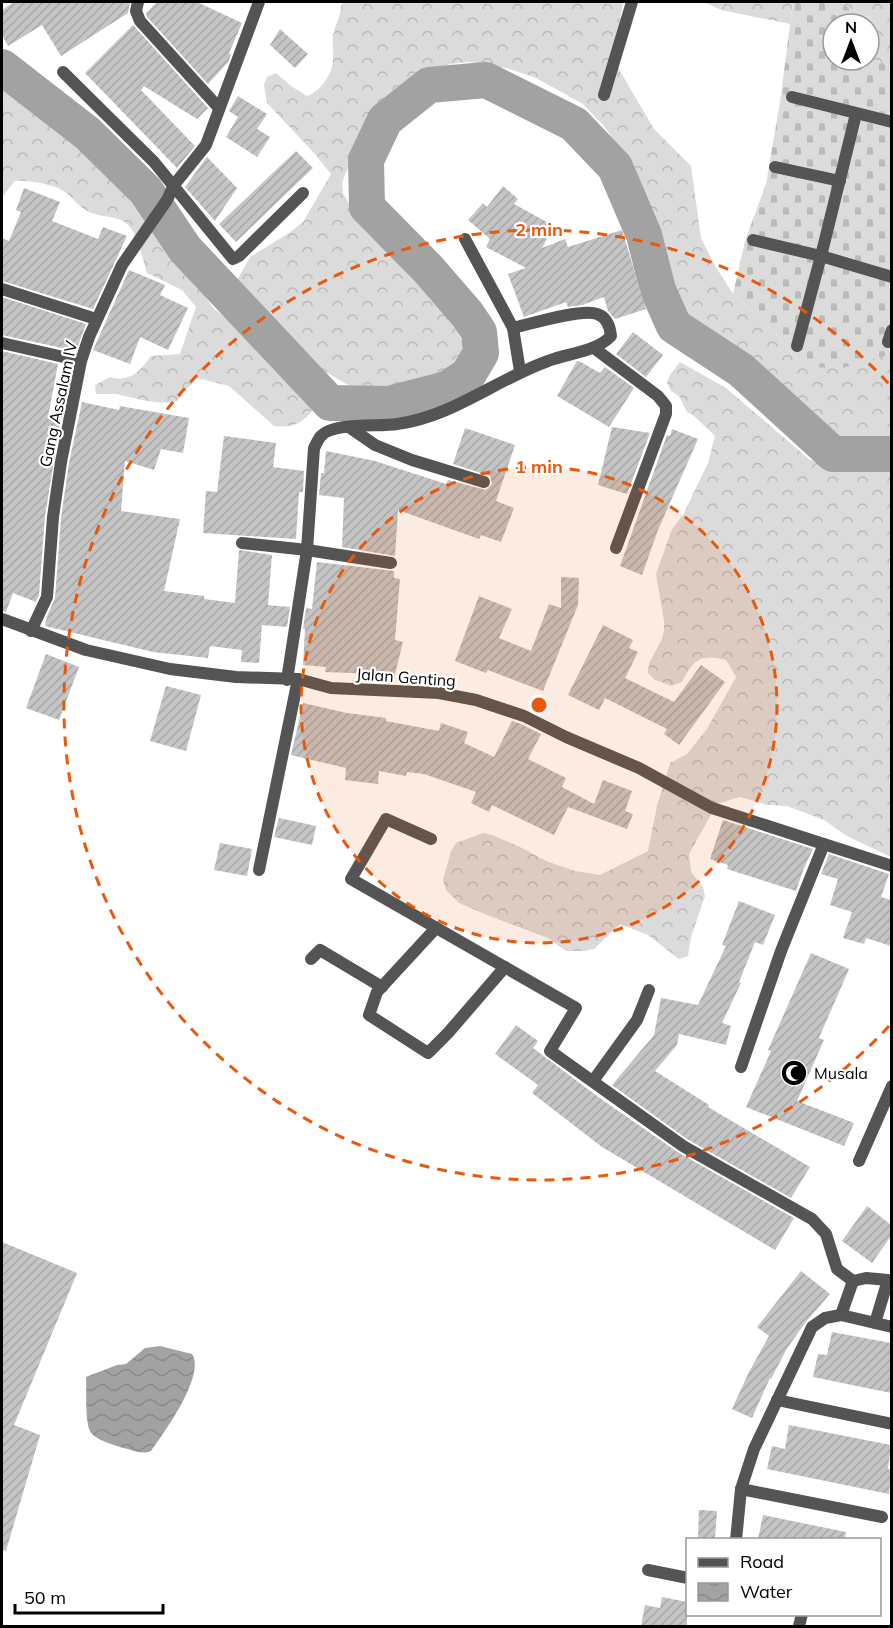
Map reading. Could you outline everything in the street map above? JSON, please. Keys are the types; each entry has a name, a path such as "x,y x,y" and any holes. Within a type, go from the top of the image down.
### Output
{"street":[{"path":"138,2 136,11 140,21 219,108"},
{"name":"Gang Assalam IV","path":"31,631 47,597 53,517 61,462 81,361 96,319 122,265 167,200 174,185 206,145 259,2"},
{"path":"603,96 632,2"},
{"path":"63,72 154,162 233,259 239,256 303,193"},
{"path":"792,98 891,122"},
{"path":"797,346 856,114"},
{"path":"776,167 840,181"},
{"path":"465,239 513,328 520,371"},
{"path":"753,240 821,256 891,277"},
{"path":"2,289 96,319"},
{"path":"259,870 292,680 307,550 315,448 322,435 335,429 398,424 434,414 470,399 520,371 594,348 604,344 611,336 610,326 596,313 513,328"},
{"path":"888,342 891,330"},
{"path":"2,343 81,361"},
{"path":"594,348 658,396 666,406 666,414 616,548"},
{"path":"349,427 375,445 412,460 484,482"},
{"path":"242,543 391,563"},
{"name":"Jalan Genting","path":"2,619 86,650 170,669 236,677 292,680 331,688 439,693 476,700 524,716 566,738 639,768 712,808 891,866"},
{"path":"431,839 386,819 351,879 576,1008 550,1052 683,1146 812,1219 826,1234 837,1269 853,1281 866,1278 888,1280 875,1323"},
{"path":"741,1066 781,951 824,844"},
{"path":"436,928 377,992 369,1015 428,1053 505,967"},
{"path":"311,958 320,950 382,987"},
{"path":"593,1081 637,1020 649,990"},
{"path":"859,1161 891,1086"},
{"path":"841,1315 853,1281"},
{"path":"736,1538 741,1489 754,1449 812,1327 825,1318 841,1315 891,1327"},
{"path":"777,1400 891,1424"},
{"path":"741,1489 882,1517"},
{"path":"648,1570 686,1578"}],"green space":[{"path":"345,2 623,2 613,59 654,129 691,166 701,238 714,264 733,294 773,330 803,366 891,354 891,441 846,442 829,435 797,411 777,386 741,354 689,327 663,272 656,218 634,183 625,156 603,125 583,104 536,78 507,68 469,62 450,64 425,73 390,104 359,141 342,182 343,193 364,230 380,243 445,310 462,341 464,350 445,375 437,379 378,387 357,387 348,385 324,371 312,357 277,327 237,280 250,257 303,222 331,174 267,103 264,85 267,77 276,73 307,96 321,86 332,66 333,35 341,5"},
{"path":"704,2 793,2 790,24 721,10"},
{"path":"793,2 838,2 858,12 821,12 821,72 881,72 881,62 891,66 891,354 839,369 803,366 773,330 733,294 745,241 766,184 780,102"},
{"path":"838,2 891,2 891,66 881,62 881,12 858,12"},
{"path":"2,89 37,109 146,216 181,260 214,309 252,336 281,367 313,409 305,418 292,425 274,426 229,386 197,378 177,401 168,403 116,394 96,394 95,385 110,377 129,377 151,356 180,354 196,307 182,290 147,273 135,235 124,222 89,212 65,192 41,183 15,181 2,197"},
{"path":"680,362 726,388 810,460 850,466 891,465 891,857 847,836 824,820 787,806 768,805 740,797 717,804 689,854 691,872 703,887 705,896 691,937 688,956 679,959 648,935 620,924 594,949 566,951 548,938 459,903 446,890 443,880 451,851 456,843 483,833 520,847 546,861 575,871 600,875 648,851 657,806 670,763 687,754 707,729 736,677 726,660 710,657 698,660 682,682 672,686 655,680 648,673 649,663 662,639 664,630 656,574 672,529 683,515 708,463 715,436 687,412 679,396 671,391 667,383"}],"water":[{"path":"160,1346 192,1354 195,1363 189,1389 182,1404 151,1451 134,1451 92,1434 89,1430 86,1407 86,1377 117,1365 126,1364 145,1348"}],"building":[{"path":"14,2 130,2 128,13 61,56 42,25 8,46 2,35 2,10"},
{"path":"157,2 197,2 242,23 229,53 231,55 228,62 208,84 147,17 146,13"},
{"path":"133,25 208,108 197,119 144,86 141,90 195,146 177,168 85,73"},
{"path":"280,29 308,54 295,68 270,45"},
{"path":"238,96 267,114 257,129 270,137 257,157 226,137 238,117 229,111"},
{"path":"296,151 313,168 236,242 219,224"},
{"path":"207,157 237,188 215,221 185,187"},
{"path":"503,186 518,199 514,204 554,226 542,248 565,239 568,247 622,230 646,309 615,319 608,311 604,297 582,305 568,307 566,302 524,317 508,274 526,268 486,247 490,239 468,220 483,203 487,207"},
{"path":"24,188 60,202 52,221 98,239 103,227 127,236 93,309 2,281 2,238 9,241 21,212 16,210"},
{"path":"129,270 165,285 160,295 188,308 168,350 140,337 130,364 93,350"},
{"path":"2,297 86,324 76,351 2,335"},
{"path":"633,332 663,355 646,377 616,354"},
{"path":"2,351 58,364 48,417 61,418 45,516 39,595 36,602 13,593 6,612 2,611"},
{"path":"577,361 600,373 605,367 634,388 609,427 557,396"},
{"path":"82,402 119,410 120,406 189,418 183,453 161,449 154,470 125,461 121,511 180,519 164,591 235,603 239,550 272,555 268,605 290,607 287,627 262,625 259,663 241,662 242,650 210,646 208,658 153,652 45,626 55,598 61,518 69,463"},
{"path":"612,427 650,433 627,494 598,485"},
{"path":"465,428 515,445 496,501 514,508 501,542 481,535 479,539 398,510 395,556 342,547 344,498 319,495 326,451 375,461 446,484 448,480 486,490 492,484 490,476 453,464"},
{"path":"672,429 698,439 658,530 642,575 620,566 667,435 670,436"},
{"path":"224,436 276,443 273,467 304,471 303,492 299,492 296,539 203,533 206,491 217,492"},
{"path":"317,562 394,571 394,578 400,579 395,640 403,642 394,678 376,674 325,672 326,667 303,665 305,629 303,629 306,608 312,609"},
{"path":"561,577 579,578 578,605 543,691 488,670 486,673 455,661 479,596 512,609 499,638 531,651 549,604 561,608"},
{"path":"603,625 633,640 629,648 638,652 625,678 674,702 701,665 725,682 679,745 664,734 667,729 605,698 599,710 568,695"},
{"path":"46,654 79,667 59,720 26,708"},
{"path":"166,686 201,695 186,751 150,741"},
{"path":"303,703 347,713 386,718 386,721 439,731 441,723 468,732 464,743 494,757 512,721 521,724 541,734 528,759 566,778 562,787 594,804 603,780 632,791 625,811 633,814 627,829 568,807 554,835 492,805 489,812 471,803 476,792 424,774 407,772 406,776 379,771 378,784 345,780 346,768 291,755"},
{"path":"279,818 316,826 312,845 274,837"},
{"path":"723,820 813,849 796,891 727,869 728,865 710,859"},
{"path":"220,843 252,849 247,876 214,870"},
{"path":"829,854 889,874 881,897 891,900 891,946 866,938 864,944 843,938 852,912 830,905 838,879 821,874"},
{"path":"739,901 775,915 763,945 755,942 739,982 741,983 722,1023 731,1026 726,1045 679,1034 677,1045 655,1071 709,1105 708,1107 810,1167 791,1198 687,1139 612,1085 654,1035 661,998 698,1005 726,946 722,945"},
{"path":"811,953 849,969 819,1038 824,1040 797,1101 854,1123 844,1146 746,1107 771,1051 768,1050"},
{"path":"516,1025 538,1041 533,1048 601,1099 679,1153 794,1218 775,1250 602,1147 532,1093 538,1085 495,1054"},
{"path":"867,1206 891,1225 891,1236 872,1263 842,1241"},
{"path":"2,1242 77,1273 14,1425 40,1435 6,1551 2,1550"},
{"path":"801,1271 830,1294 786,1350 752,1418 732,1409 769,1336 757,1327"},
{"path":"832,1332 891,1343 891,1393 813,1377 818,1354 827,1355"},
{"path":"789,1425 891,1445 888,1469 891,1470 889,1494 767,1469 772,1446 785,1449"},
{"path":"699,1510 717,1511 715,1538 698,1538"},
{"path":"763,1515 846,1532 845,1538 758,1538"},
{"path":"662,1597 686,1602 687,1626 641,1626 645,1605 660,1608"}],"waterway":[{"path":"2,67 87,133 146,191 185,249 330,403 389,404 447,389 468,375 481,353 479,332 467,314 428,269 367,207 366,160 385,120 429,85 486,80 574,124 615,167 644,235 658,290 674,326 741,370 833,454 892,454"}],"place":[{"name":"Musala","path":"794,1073"}]}
